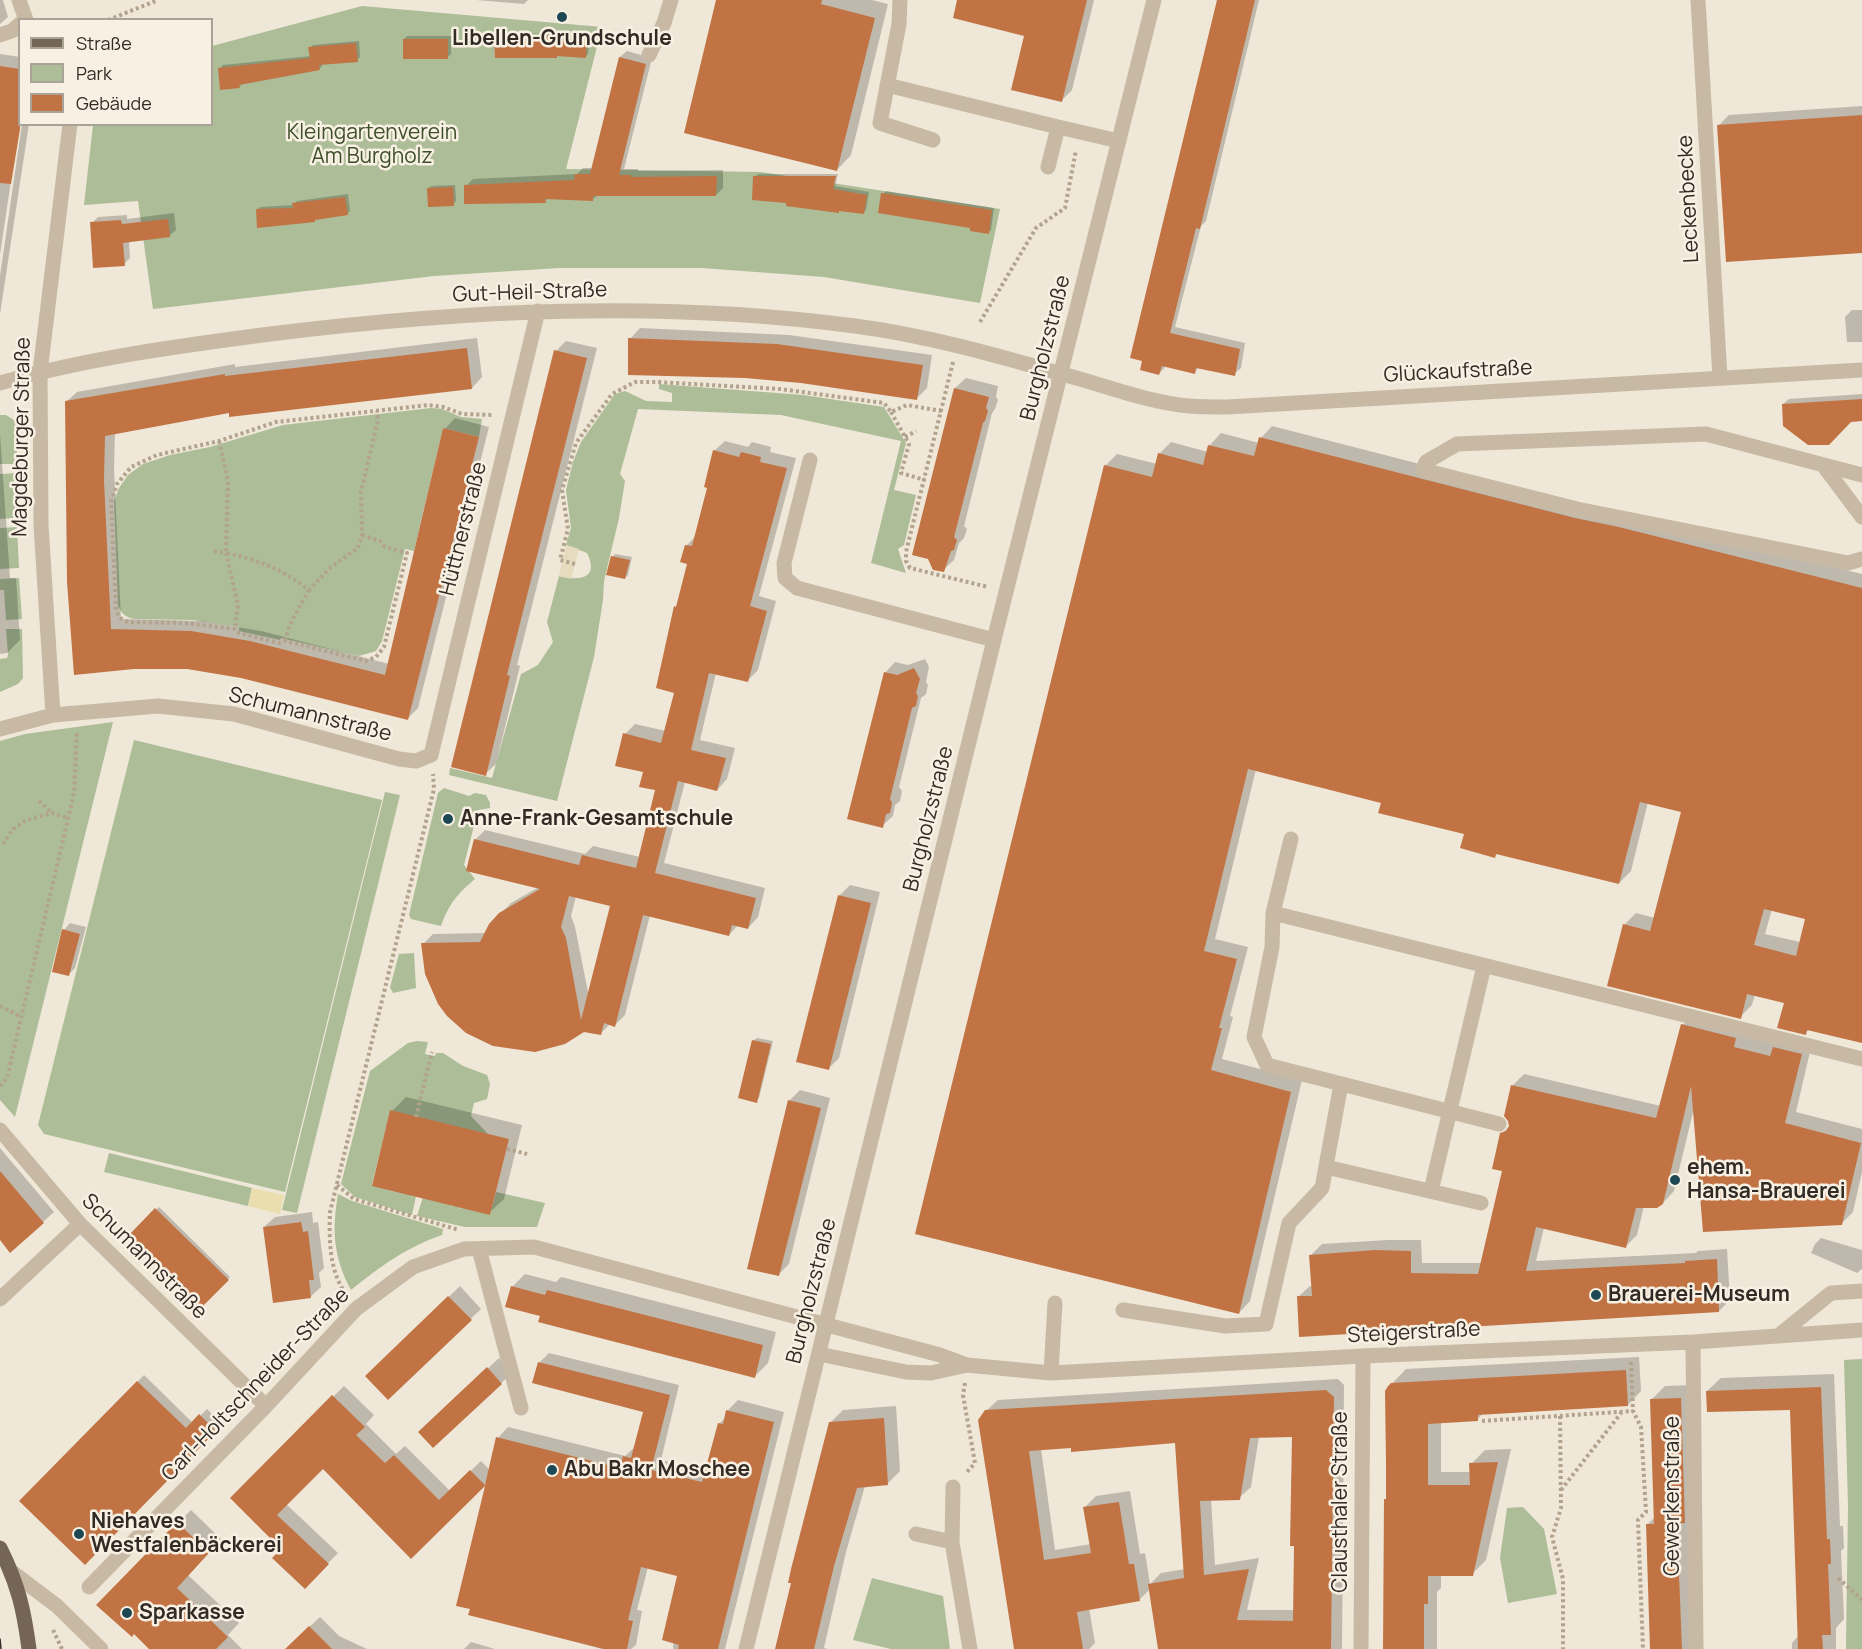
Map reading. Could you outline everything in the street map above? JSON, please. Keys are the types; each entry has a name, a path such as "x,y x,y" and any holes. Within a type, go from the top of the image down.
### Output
{"main road":[{"path":"0,1548 12,1572 22,1602 29,1649"}],"street":[{"path":"19,0 25,18"},
{"path":"649,56 664,23 671,0"},
{"path":"900,0 899,24 880,123 933,140"},
{"name":"Burgholzstraße","path":"746,1649 1154,0"},
{"name":"Leckenbecke","path":"1698,0 1720,378"},
{"path":"0,35 12,31 18,26"},
{"path":"887,85 1119,141"},
{"name":"Magdeburger Straße","path":"52,715 41,525 40,372 70,126"},
{"path":"1048,167 1058,127"},
{"name":"Gut-Heil-Straße","path":"0,383 40,372 179,346 406,319 538,311 642,311 736,315 856,326 918,337 1061,374"},
{"name":"Hüttnerstraße","path":"431,755 538,311"},
{"name":"Glückaufstraße","path":"1061,374 1146,398 1188,406 1227,407 1862,370"},
{"path":"1862,476 1706,434 1457,444 1426,462 1423,470 1577,509 1848,562 1862,559"},
{"path":"810,460 784,563 785,578 797,588 994,640"},
{"path":"1823,465 1862,517"},
{"name":"Schumannstraße","path":"0,729 52,715 158,706 234,714 399,759 416,761 431,755"},
{"path":"1291,839 1273,913 1272,947 1254,1036 1267,1065 1499,1124"},
{"path":"1273,913 1862,1059"},
{"path":"1431,1191 1484,966"},
{"path":"1123,1310 1225,1326 1266,1324 1289,1223 1322,1188 1341,1084"},
{"name":"Schumannstraße","path":"0,1130 80,1224 266,1406"},
{"path":"1326,1167 1481,1203"},
{"path":"0,1299 80,1224"},
{"name":"Carl-Holtschneider-Straße","path":"89,1587 266,1406 356,1309 413,1267 464,1249 534,1247 826,1325"},
{"path":"479,1249 521,1408"},
{"path":"1778,1336 1831,1293 1862,1291"},
{"path":"1051,1373 1055,1303"},
{"name":"Steigerstraße","path":"826,1325 940,1355 967,1365 1051,1373 1363,1356 1693,1342 1862,1330"},
{"name":"Gewerkenstraße","path":"1693,1342 1696,1649"},
{"name":"Steigerstraße","path":"819,1354 906,1372 931,1373 967,1365"},
{"name":"Clausthaler Straße","path":"1361,1649 1363,1356"},
{"path":"953,1487 952,1542 970,1649"},
{"path":"916,1534 952,1542"},
{"path":"12,1572 57,1606 101,1649"}],"path":[{"path":"113,18 158,0"},
{"path":"980,322 1036,228 1065,208 1080,133"},
{"path":"951,373 906,552 906,561 910,568 1006,592"},
{"path":"575,564 560,560 568,529 562,490 576,442 612,393 635,382 780,389 885,403 909,444 901,473 925,480"},
{"path":"362,535 380,541 385,547 407,553 384,647 376,657 366,661 285,641 279,643 249,636 235,630 184,623 128,622 120,618 116,611 111,502 117,484 131,467 158,455 219,441 276,422 428,405 443,407 462,414 513,416"},
{"path":"891,412 907,405 942,411"},
{"path":"285,641 290,624 309,590 331,567 358,548 362,535 359,492 378,420 377,411"},
{"path":"905,437 916,431"},
{"path":"219,441 230,480 226,553 238,605 235,630"},
{"path":"214,550 257,560 287,573 309,590"},
{"path":"0,1086 7,1078 74,793 78,712"},
{"path":"356,1309 342,1289 332,1261 330,1212 434,789 431,755"},
{"path":"39,801 52,813 68,818"},
{"path":"3,844 13,829 27,820 52,813"},
{"path":"0,1006 21,1017"},
{"path":"416,1117 432,1052"},
{"path":"507,1149 527,1154"},
{"path":"337,1185 354,1199 469,1232 479,1249"},
{"path":"1631,1361 1633,1411 1641,1427 1646,1512 1638,1520 1643,1649"},
{"path":"953,1487 975,1463 963,1395 964,1384"},
{"path":"1482,1421 1633,1411"},
{"path":"1561,1491 1621,1412"},
{"path":"1560,1416 1561,1509 1552,1537 1563,1580 1563,1649"},
{"path":"1838,1578 1862,1600"}],"green space":[{"name":"Kleingartenverein Am Burgholz","path":"362,6 602,27 566,169 761,172 1000,209 980,303 824,277 702,268 559,268 434,276 153,309 138,201 84,205 93,126 213,126 213,46"},
{"path":"659,384 803,395 884,407 906,443 894,490 916,495 904,545 898,549 906,573 871,563 901,441 781,415 638,409 620,474 625,481 604,581 594,657 557,801 449,775 450,768 492,778 521,674 538,665 553,642 547,622 559,576 580,578 589,573 591,568 587,553 566,545 571,528 566,490 581,442 615,394 625,391 646,401 672,402 672,393 659,389"},
{"path":"431,408 442,409 461,417 482,419 479,437 443,428 414,551 405,549 382,641 376,651 359,656 239,631 239,627 193,620 134,619 121,611 118,606 114,501 128,475 143,464 283,425"},
{"path":"0,415 6,415 14,420 17,427 17,464 0,464"},
{"path":"17,473 17,518 0,519 0,474"},
{"path":"17,527 19,568 0,569 0,528"},
{"path":"19,578 22,619 6,620 4,590 0,590 0,579"},
{"path":"6,629 22,629 23,678 18,684 0,692 0,659 7,658 8,655"},
{"path":"113,722 15,1117 0,1100 0,741 25,734"},
{"path":"134,740 382,800 285,1192 44,1134 38,1125"},
{"path":"444,788 469,796 475,793 486,795 490,808 478,810 464,865 475,879 454,900 441,926 411,919 409,915 438,793"},
{"path":"385,792 400,795 297,1213 282,1210"},
{"path":"414,953 416,988 393,993 390,987 399,954"},
{"path":"428,1042 425,1054 435,1056 436,1053 443,1053 463,1066 487,1075 490,1084 487,1099 474,1103 471,1116 489,1135 390,1111 372,1185 392,1192 393,1190 402,1194 403,1192 411,1194 412,1197 416,1196 412,1215 355,1197 341,1184 370,1071 408,1043"},
{"path":"109,1153 252,1188 248,1206 104,1172"},
{"path":"496,1192 545,1203 537,1227 465,1227 417,1216 423,1197 431,1201 451,1204 451,1207 452,1205 460,1209 462,1207 490,1215"},
{"path":"338,1194 352,1201 443,1229 442,1235 394,1258 351,1290 337,1254 335,1220"},
{"path":"1862,1359 1862,1649 1846,1649 1848,1506 1844,1360"},
{"path":"1523,1507 1544,1529 1557,1594 1508,1603 1500,1558 1507,1508"},
{"path":"872,1578 943,1596 950,1649 891,1649 853,1640"}],"sand":[{"path":"252,1188 284,1195 280,1214 248,1206"}],"shaded area":[{"path":"566,545 579,549 571,579 559,576"}],"building":[{"path":"716,0 822,0 821,4 875,18 837,171 684,133"},
{"path":"957,0 1087,0 1062,102 1011,90 1024,36 953,18"},
{"path":"1217,0 1255,0 1200,229 1196,228 1170,333 1240,349 1235,376 1196,368 1195,374 1162,366 1159,375 1140,370 1142,361 1130,358"},
{"path":"494,34 587,38 586,58 557,56 557,58 495,58"},
{"path":"403,39 448,39 448,59 403,59"},
{"path":"356,43 358,62 319,65 320,70 239,85 240,88 220,90 218,68 310,58 308,47"},
{"path":"619,57 646,64 619,175 631,175 631,177 717,176 716,196 593,196 593,201 545,199 546,203 464,204 464,185 574,180 575,174 590,174"},
{"path":"0,66 18,69 18,126 20,129 11,184 0,183"},
{"path":"1862,115 1862,253 1726,262 1717,125"},
{"path":"753,176 836,176 833,189 867,195 864,214 839,211 839,213 786,206 786,203 752,200"},
{"path":"453,187 454,206 428,207 427,188"},
{"path":"881,193 992,210 989,234 970,231 970,228 878,213"},
{"path":"345,197 348,215 315,220 315,222 257,228 256,209 293,208 292,203"},
{"path":"168,219 170,237 123,243 125,266 93,268 90,222 121,220 122,224"},
{"path":"628,338 777,344 923,365 917,400 801,383 745,378 628,375"},
{"path":"467,348 472,389 229,417 229,413 105,436 104,480 111,629 191,631 250,641 385,675 443,428 479,437 408,720 241,678 187,669 134,669 74,675 67,582 65,401 225,374 225,376"},
{"path":"554,350 587,358 507,675 510,676 486,776 451,767"},
{"path":"954,388 989,397 986,408 988,411 954,537 957,540 944,572 933,570 928,559 912,555"},
{"path":"1862,399 1862,421 1851,422 1829,445 1808,445 1783,426 1782,404"},
{"path":"1259,437 1575,518 1862,588 1862,1043 1807,1030 1806,1035 1777,1028 1784,1003 1747,994 1741,1019 1607,986 1623,924 1650,931 1681,812 1640,802 1619,884 1496,854 1495,858 1460,848 1464,834 1378,813 1381,803 1248,769 1204,951 1237,959 1211,1070 1291,1092 1239,1314 915,1234 1104,465 1152,477 1158,453 1203,465 1208,445 1254,456","holes":["1764,909 1805,919 1796,956 1754,945"]},
{"path":"713,450 739,457 741,452 761,457 760,462 787,468 750,606 767,611 748,682 709,673 691,750 726,758 717,791 678,781 655,873 756,898 748,929 732,925 729,936 643,915 615,1027 604,1023 601,1035 584,1032 565,1044 535,1052 493,1046 466,1033 447,1016 438,1004 425,974 421,943 480,942 489,924 499,913 540,889 466,871 474,839 579,865 582,855 636,868 655,790 639,787 643,772 615,766 623,733 661,743 674,693 656,688 674,606 676,607 687,564 680,562 685,545 692,546 707,488 704,487","holes":["569,896 610,906 581,1020 566,938 561,927"]},
{"path":"611,556 630,560 625,579 606,575"},
{"path":"914,668 920,679 916,693 918,696 916,706 912,708 890,799 892,803 890,813 886,814 883,828 847,819 884,672 897,675"},
{"path":"838,895 871,903 829,1070 796,1062"},
{"path":"62,929 80,934 69,976 52,972"},
{"path":"1681,1024 1736,1038 1734,1047 1770,1056 1773,1047 1802,1054 1785,1123 1861,1143 1842,1225 1703,1232 1691,1086 1663,1204 1657,1208 1636,1208 1626,1248 1536,1227 1526,1271 1685,1263 1685,1261 1717,1259 1719,1312 1299,1337 1297,1296 1312,1296 1309,1255 1375,1250 1411,1251 1411,1273 1478,1274 1502,1171 1492,1169 1500,1133 1506,1131 1509,1126 1504,1116 1511,1085 1656,1118"},
{"path":"752,1040 771,1044 757,1103 738,1098"},
{"path":"788,1100 821,1108 779,1276 747,1269"},
{"path":"390,1110 509,1139 490,1215 372,1186"},
{"path":"0,1171 44,1223 10,1253 0,1240"},
{"path":"155,1208 229,1280 200,1309 127,1237"},
{"path":"301,1222 303,1232 308,1231 314,1280 309,1280 311,1298 273,1303 263,1227"},
{"path":"511,1286 545,1295 547,1290 763,1345 755,1378 538,1322 540,1316 505,1307"},
{"path":"448,1296 472,1320 388,1400 365,1376"},
{"path":"538,1362 670,1395 651,1470 702,1482 718,1423 723,1424 726,1410 774,1422 718,1649 678,1649 679,1645 662,1640 677,1576 641,1567 628,1620 633,1621 627,1649 604,1649 468,1615 470,1609 456,1606 485,1486 411,1559 323,1469 277,1515 329,1564 305,1589 272,1558 281,1549 230,1498 332,1395 365,1427 356,1435 385,1463 394,1455 439,1500 470,1470 485,1485 496,1437 620,1468 623,1456 631,1458 643,1412 532,1383"},
{"path":"487,1367 502,1384 433,1448 418,1432"},
{"path":"1626,1370 1628,1406 1478,1415 1478,1421 1428,1424 1428,1485 1470,1485 1469,1463 1498,1462 1473,1576 1428,1576 1428,1604 1424,1604 1424,1649 1383,1649 1384,1499 1386,1499 1385,1391 1388,1386 1391,1383"},
{"path":"137,1381 186,1428 199,1414 216,1431 85,1565 19,1501"},
{"path":"1821,1387 1827,1539 1830,1539 1831,1564 1828,1564 1831,1635 1822,1635 1823,1649 1798,1649 1790,1410 1707,1412 1706,1391"},
{"path":"1326,1390 1334,1397 1331,1649 1158,1649 1148,1584 1184,1578 1175,1443 1071,1452 1071,1448 1029,1451 1044,1560 1091,1553 1083,1507 1119,1502 1129,1564 1134,1564 1140,1601 1077,1612 1083,1649 1014,1649 978,1420 985,1410","holes":["1292,1437 1290,1546 1294,1546 1293,1621 1237,1620 1249,1569 1204,1575 1200,1501 1240,1500 1250,1438"]},
{"path":"1681,1398 1685,1523 1677,1523 1682,1649 1650,1649 1646,1524 1654,1524 1650,1399"},
{"path":"884,1418 888,1485 857,1488 834,1566 814,1649 775,1649 791,1583 788,1583 791,1569 829,1422"},
{"path":"177,1522 209,1553 177,1588 228,1637 216,1649 149,1649 134,1634 132,1637 96,1605"},
{"path":"309,1626 332,1649 285,1649"}],"tram line":[{"path":"0,1639 1,1649"}],"place":[{"name":"Libellen-Grundschule","path":"562,17"},
{"name":"Anne-Frank-Gesamtschule","path":"448,819"},
{"name":"ehem. Hansa-Brauerei","path":"1675,1180"},
{"name":"Brauerei-Museum","path":"1596,1295"},
{"name":"Abu Bakr Moschee","path":"552,1470"},
{"name":"Niehaves Westfalenbäckerei","path":"79,1534"},
{"name":"Sparkasse","path":"127,1613"}]}
